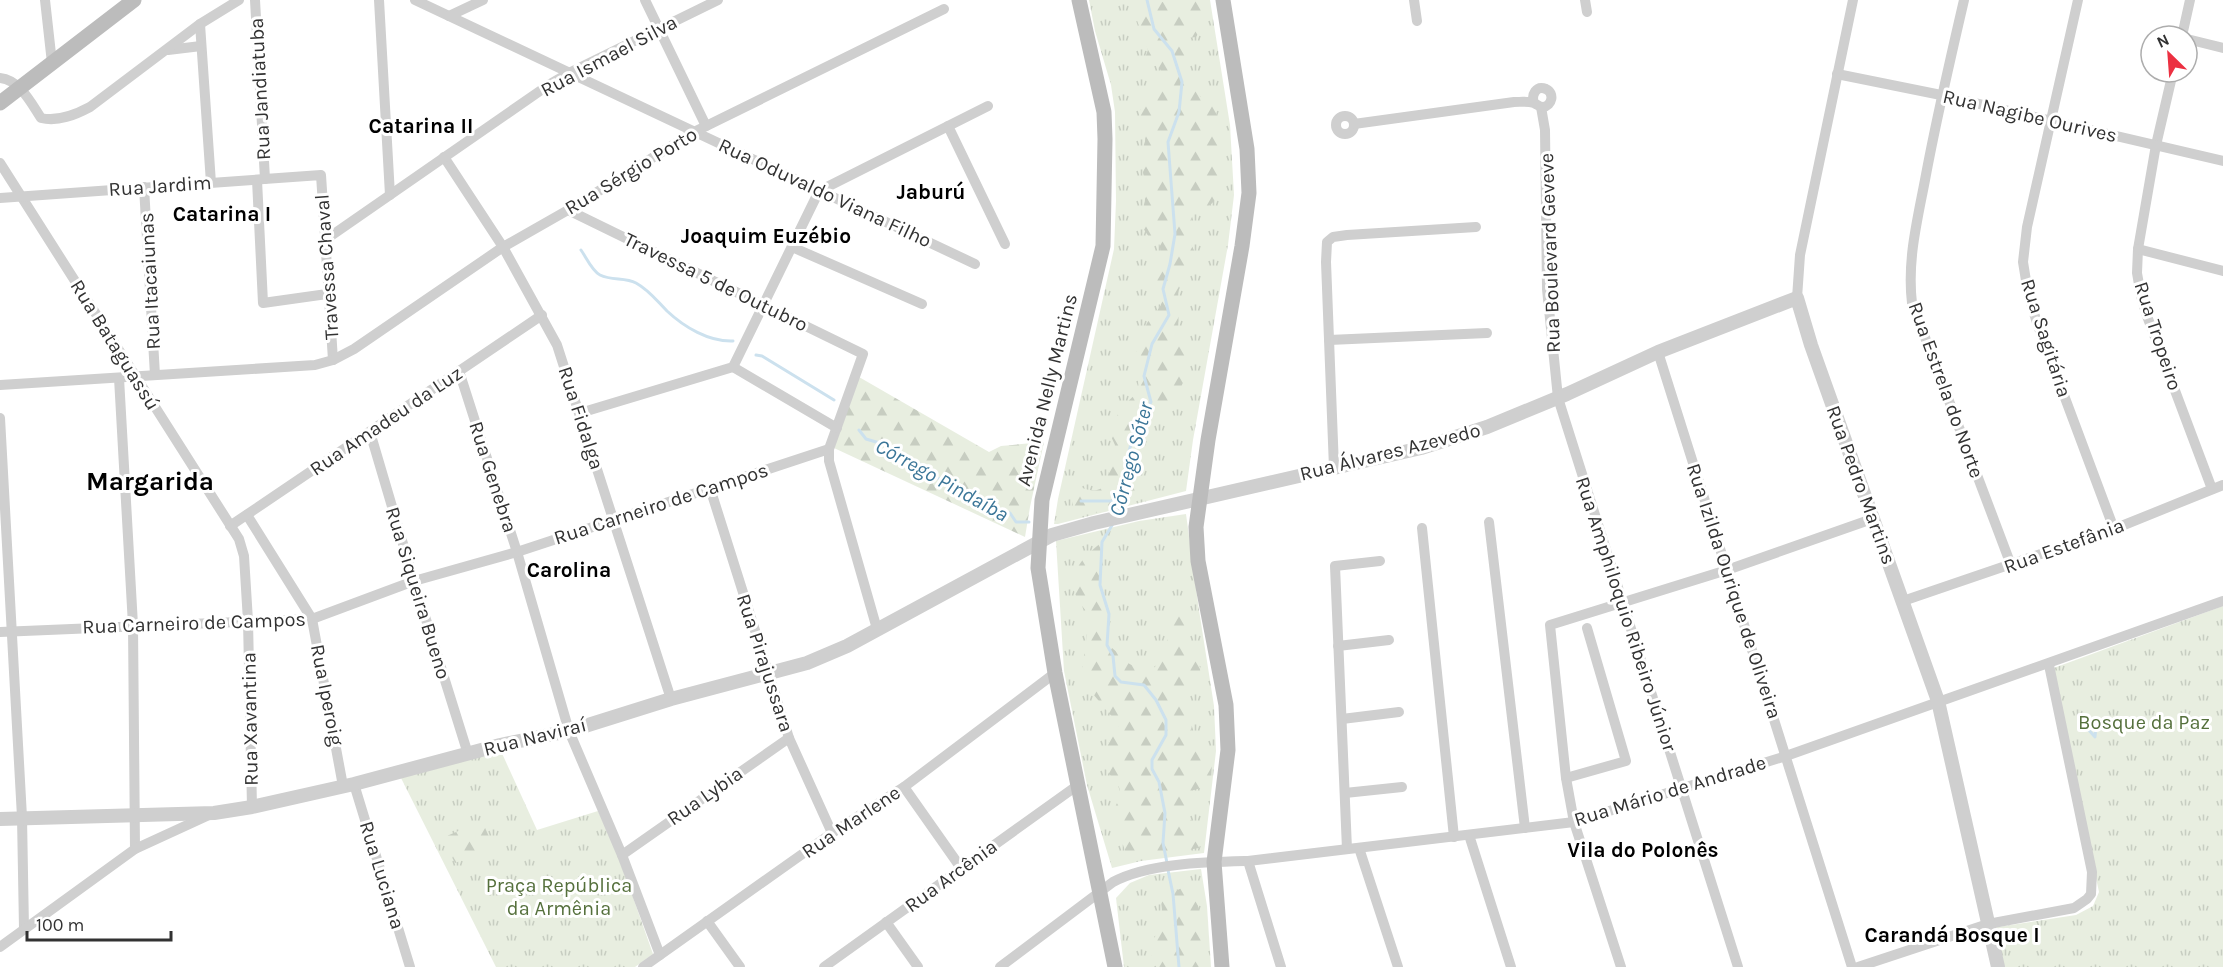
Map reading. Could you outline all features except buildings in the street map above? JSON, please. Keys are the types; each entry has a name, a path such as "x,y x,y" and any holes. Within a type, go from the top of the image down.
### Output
{"main road":[{"path":"0,103 134,0"},
{"name":"Avenida Nelly Martins","path":"1079,0 1104,112 1102,246 1042,500 1038,568 1055,673 1115,967"},
{"path":"1222,967 1215,862 1228,750 1226,705 1198,557 1196,527 1198,498 1242,246 1249,193 1247,149 1223,0"}],"street":[{"path":"45,0 52,63"},
{"path":"0,78 5,78 20,87 41,117 52,120 90,107 200,24 239,0"},
{"name":"Rua Jandiatuba","path":"255,0 263,303 327,294"},
{"path":"379,0 390,195"},
{"name":"Rua Oduvaldo Viana Filho","path":"415,0 975,264"},
{"path":"449,16 483,0"},
{"path":"645,0 706,126"},
{"name":"Rua Ismael Silva","path":"325,240 569,73 718,0"},
{"path":"1414,0 1417,21"},
{"path":"1585,0 1587,12"},
{"name":"Rua Pedro Martins","path":"1853,0 1800,255 1797,298 1807,334 1938,701 1998,967"},
{"name":"Rua Estrela do Norte","path":"1964,0 1941,95 1911,252 1909,280 1912,303 2011,565"},
{"name":"Rua Sagitária","path":"2078,0 2027,227 2023,262 2028,293 2037,323 2114,529"},
{"path":"2185,24 2190,0"},
{"name":"Rua Sérgio Porto","path":"0,385 315,365 333,360 354,349 503,247 568,210 694,132 944,9"},
{"path":"200,24 212,183"},
{"path":"2199,42 2223,48"},
{"path":"165,51 201,46"},
{"name":"Rua Nagibe Ourives","path":"1837,74 1941,95 2223,161"},
{"name":"Rua Tropeiro","path":"2170,84 2156,145 2138,249 2137,273 2144,306 2212,489"},
{"name":"Rua Boulevard Geveve","path":"1354,124 1514,102 1526,101 1537,105 1545,130 1547,289 1558,398"},
{"path":"580,413 733,367 819,191 988,106"},
{"path":"948,126 1005,244"},
{"name":"Rua Fidalga","path":"444,157 503,247 557,345 671,699"},
{"name":"Rua Bataguassú","path":"0,163 230,526"},
{"name":"Rua Jardim","path":"0,198 321,175"},
{"name":"Travessa Chaval","path":"321,175 333,360"},
{"name":"Rua Itacaiunas","path":"144,188 155,375"},
{"name":"Travessa 5 de Outubro","path":"568,210 863,354 837,428"},
{"path":"1334,468 1327,242 1333,237 1476,227"},
{"path":"792,247 922,304"},
{"path":"2138,249 2223,271"},
{"name":"Rua Álvares Azevedo","path":"1038,542 1052,535 1094,523 1421,448 1487,427 1558,398 1658,352 1797,298"},
{"name":"Rua Amadeu da Luz","path":"230,526 542,315"},
{"path":"1329,340 1487,333"},
{"name":"Rua Izilda Ourique de Oliveira","path":"1658,352 1852,967"},
{"path":"733,367 837,428 829,449 829,461 877,629"},
{"name":"Rua Genebra","path":"459,371 517,552 569,731 622,855 660,955"},
{"path":"119,378 133,625 135,849"},
{"name":"Rua Amphiloquio Ribeiro Júnior","path":"1558,398 1738,967"},
{"path":"0,418 22,818 24,929"},
{"name":"Rua Siqueira Bueno","path":"370,432 468,754"},
{"name":"Rua Carneiro de Campos","path":"0,632 312,619 414,581 517,552 829,449"},
{"name":"Rua Estefânia","path":"1903,601 2114,529 2223,485"},
{"name":"Rua Pirajussara","path":"710,488 789,738 832,833"},
{"name":"Rua Iperoig","path":"247,515 312,619 349,785"},
{"path":"1622,967 1574,822 1566,778 1550,624 1728,570 1872,519"},
{"path":"1489,522 1525,828"},
{"name":"Rua Xavantina","path":"230,526 239,539 244,556 248,621 252,807"},
{"path":"1422,528 1454,837"},
{"name":"Rua Naviraí","path":"0,819 214,813 252,807 349,785 569,731 671,699 807,663 847,646 1038,542"},
{"path":"1347,849 1335,566 1380,561"},
{"name":"Rua Mário de Andrade","path":"1000,967 1099,892 1128,874 1186,865 1248,861 1574,822 1786,756 2223,601"},
{"path":"1566,778 1626,761 1587,628"},
{"path":"1338,646 1389,640"},
{"path":"1858,967 1989,924 2074,908 2088,899 2093,887 2092,872 2049,664"},
{"name":"Rua Marlene","path":"644,967 832,833 904,787 1055,673"},
{"path":"1342,719 1399,712"},
{"name":"Rua Lybia","path":"622,855 789,738"},
{"name":"Rua Luciana","path":"349,785 410,967"},
{"name":"Rua Arcênia","path":"824,967 1078,785"},
{"path":"904,787 961,868"},
{"path":"1345,793 1402,787"},
{"path":"0,947 135,849 214,813"},
{"path":"1469,835 1510,967"},
{"path":"1359,848 1398,967"},
{"path":"1248,861 1281,967"},
{"path":"707,921 740,967"},
{"path":"886,922 918,967"}],"green space":[{"path":"1089,0 1210,0 1230,125 1234,195 1228,245 1186,491 1054,524 1114,249 1115,112 1111,85 1095,31"},
{"path":"1167,0 1205,0 1204,20 1196,37 1179,39 1177,44 1187,57 1191,76 1199,95 1203,99 1213,101 1219,136 1220,167 1217,193 1212,203 1205,208 1193,211 1191,222 1193,233 1189,241 1195,252 1192,272 1184,281 1178,296 1178,325 1175,333 1185,355 1187,372 1171,403 1161,405 1140,438 1138,450 1141,461 1137,475 1143,492 1138,499 1124,507 1080,515 1073,510 1072,492 1080,487 1093,491 1106,485 1115,445 1109,432 1121,410 1130,399 1139,393 1136,352 1147,323 1161,305 1160,296 1151,285 1160,256 1157,235 1149,237 1143,228 1145,199 1148,190 1143,173 1146,126 1140,119 1139,112 1164,77 1160,69 1145,58 1148,50 1135,15 1144,4"},
{"path":"859,377 989,452 1001,446 1044,442 1025,537 834,448"},
{"path":"1186,514 1214,706 1216,751 1204,853 1141,861 1112,868 1087,785 1064,671 1056,541 1139,521"},
{"path":"1102,542 1100,585 1109,614 1107,644 1132,665 1154,668 1169,635 1168,622 1172,609 1181,607 1187,616 1189,633 1186,643 1198,661 1200,669 1197,683 1187,699 1193,706 1191,737 1199,740 1202,754 1212,762 1211,780 1201,788 1187,792 1189,806 1187,817 1202,828 1203,838 1199,848 1162,855 1133,855 1126,853 1118,831 1115,808 1120,789 1106,768 1104,755 1119,725 1093,694 1082,669 1088,613 1079,602 1073,583 1078,566"},
{"name":"Bosque da Paz","path":"2223,606 2223,967 1999,967 1991,928 2076,915 2093,906 2099,892 2051,669"},
{"name":"Praça República da Armênia","path":"500,749 537,830 598,811 618,855 653,954 635,967 496,967 400,776"},
{"path":"482,821 494,848 455,863 442,838"},
{"path":"1201,869 1207,906 1211,967 1124,967 1116,898 1130,883 1149,875"},
{"path":"1184,881 1196,896 1203,929 1202,967 1157,967 1151,954 1161,920 1161,885 1168,887 1173,893 1183,887"}],"waterway":[{"name":"Córrego Sóter","path":"1118,514 1127,484 1127,459 1134,433 1151,402 1144,376 1152,344 1169,315 1163,289 1175,234 1168,142 1179,112 1182,82 1172,51 1154,29 1147,0"},
{"name":"Córrego Pindaíba","path":"581,250 600,275 636,283 689,328 715,339 733,341"},
{"name":"Córrego Pindaíba","path":"756,355 762,356 834,400"},
{"name":"Córrego Pindaíba","path":"859,430 866,439 883,444 922,465 933,476 958,487 994,510 1010,513 1016,522 1029,522"},
{"name":"Córrego Pindaíba","path":"1081,501 1113,501 1120,509"},
{"name":"Córrego Sóter","path":"1114,522 1102,542 1100,585 1109,614 1107,645 1113,656 1115,676 1121,682 1144,685 1156,700 1166,720 1166,735 1152,760 1152,769 1159,782 1165,813 1163,843 1167,863"},
{"path":"2088,721 2096,725 2095,737 2087,728 2088,721"},
{"name":"Córrego Sóter","path":"1168,870 1173,894 1179,967"}],"district":[{"name":"Catarina II","path":"421,126"},
{"name":"Jaburú","path":"931,192"},
{"name":"Catarina I","path":"222,214"},
{"name":"Joaquim Euzébio","path":"766,236"},
{"name":"Margarida","path":"150,481"},
{"name":"Carolina","path":"569,570"},
{"name":"Vila do Polonês","path":"1643,850"},
{"name":"Carandá Bosque I","path":"1952,935"}]}
